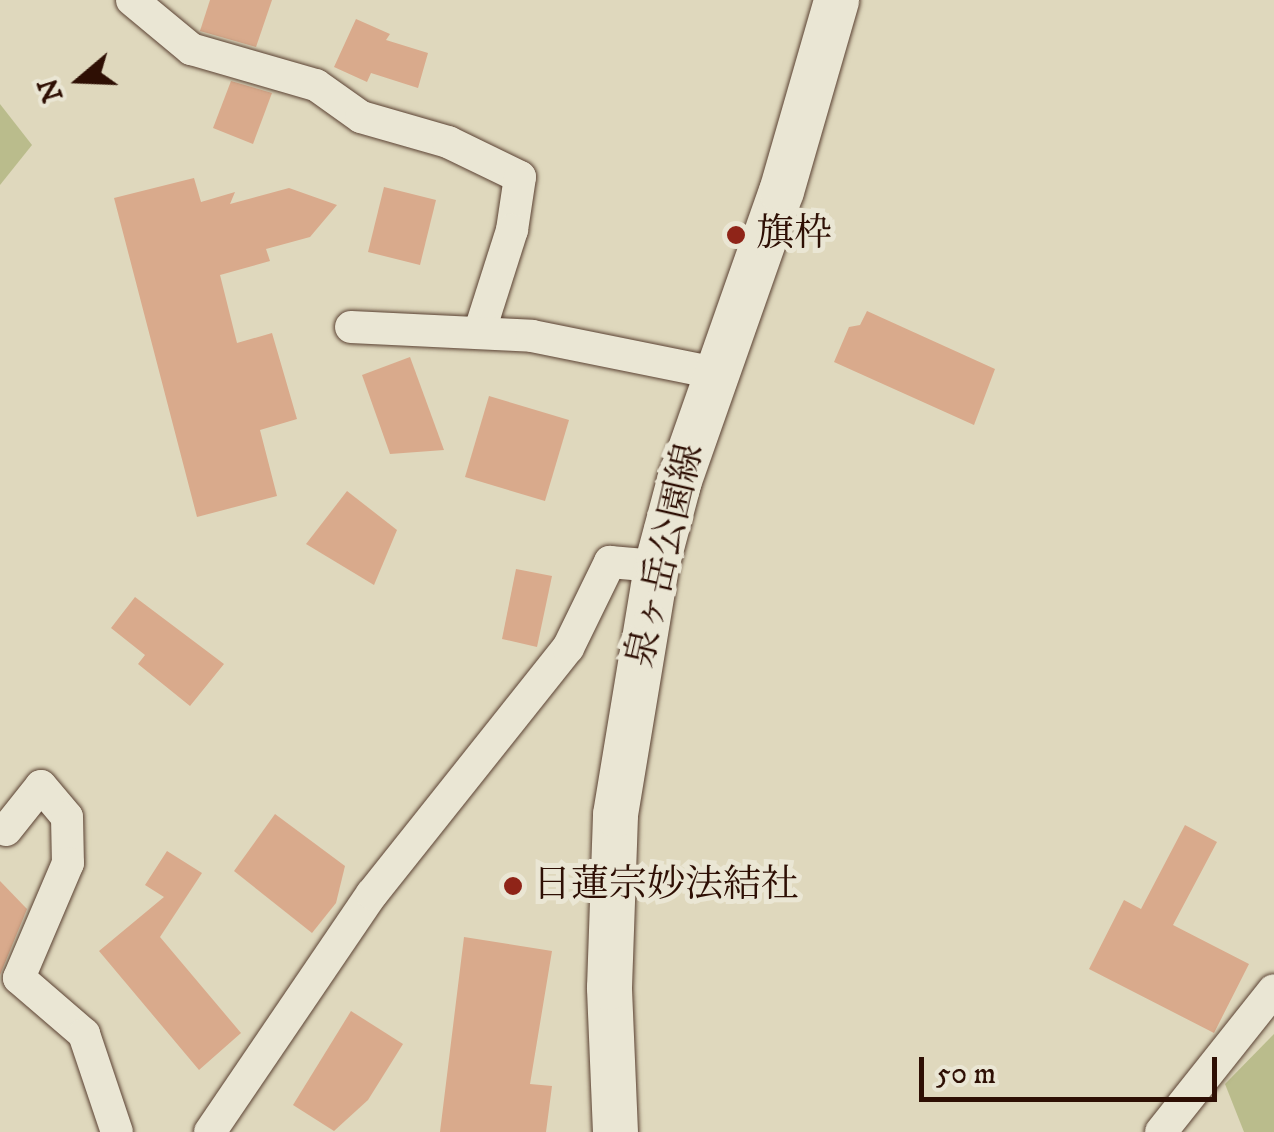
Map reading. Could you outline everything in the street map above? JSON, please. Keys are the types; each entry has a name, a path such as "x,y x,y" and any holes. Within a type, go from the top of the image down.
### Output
{"main road":[{"name":"泉ヶ岳公園線","path":"615,1132 609,986 615,814 656,566 715,372 781,191 836,0"}],"street":[{"path":"132,0 190,49 316,85 361,117 448,142 520,178 512,230 480,330"},
{"path":"351,327 480,330 624,350 715,372"},
{"path":"210,1132 372,894 568,648 610,562 656,566"},
{"path":"6,830 42,786 67,816 68,864 19,978 84,1034 117,1132"},
{"path":"1161,1132 1274,990"}],"green space":[{"path":"0,104 32,145 0,185"},
{"path":"1274,1034 1274,1132 1244,1132 1225,1084"}],"building":[{"path":"210,0 272,0 256,47 200,31"},
{"path":"356,19 390,34 386,40 428,53 418,88 371,73 367,82 334,67"},
{"path":"231,81 272,93 253,144 213,128"},
{"path":"194,178 201,202 235,192 230,204 289,188 337,205 310,237 266,249 270,261 220,275 237,343 272,333 297,419 260,430 277,496 197,517 114,198"},
{"path":"384,187 436,200 420,265 368,252"},
{"path":"867,311 995,369 974,425 834,362 849,327 860,325"},
{"path":"410,357 444,450 390,454 362,375"},
{"path":"489,396 569,420 545,501 465,477"},
{"path":"347,491 397,530 374,585 306,544"},
{"path":"516,569 552,576 537,647 502,639"},
{"path":"135,597 224,664 190,706 138,664 145,655 111,628"},
{"path":"275,814 345,866 336,903 312,933 234,871"},
{"path":"1185,825 1217,842 1173,925 1249,964 1214,1033 1089,969 1124,900 1141,909"},
{"path":"167,851 202,873 160,937 241,1033 199,1070 99,951 164,897 145,885"},
{"path":"0,881 27,909 0,975"},
{"path":"464,937 552,951 530,1084 552,1086 546,1132 440,1132"},
{"path":"351,1011 403,1044 368,1100 334,1131 293,1105"}],"place":[{"name":"旗枠","path":"736,235"},
{"name":"日蓮宗妙法結社","path":"513,886"}]}
